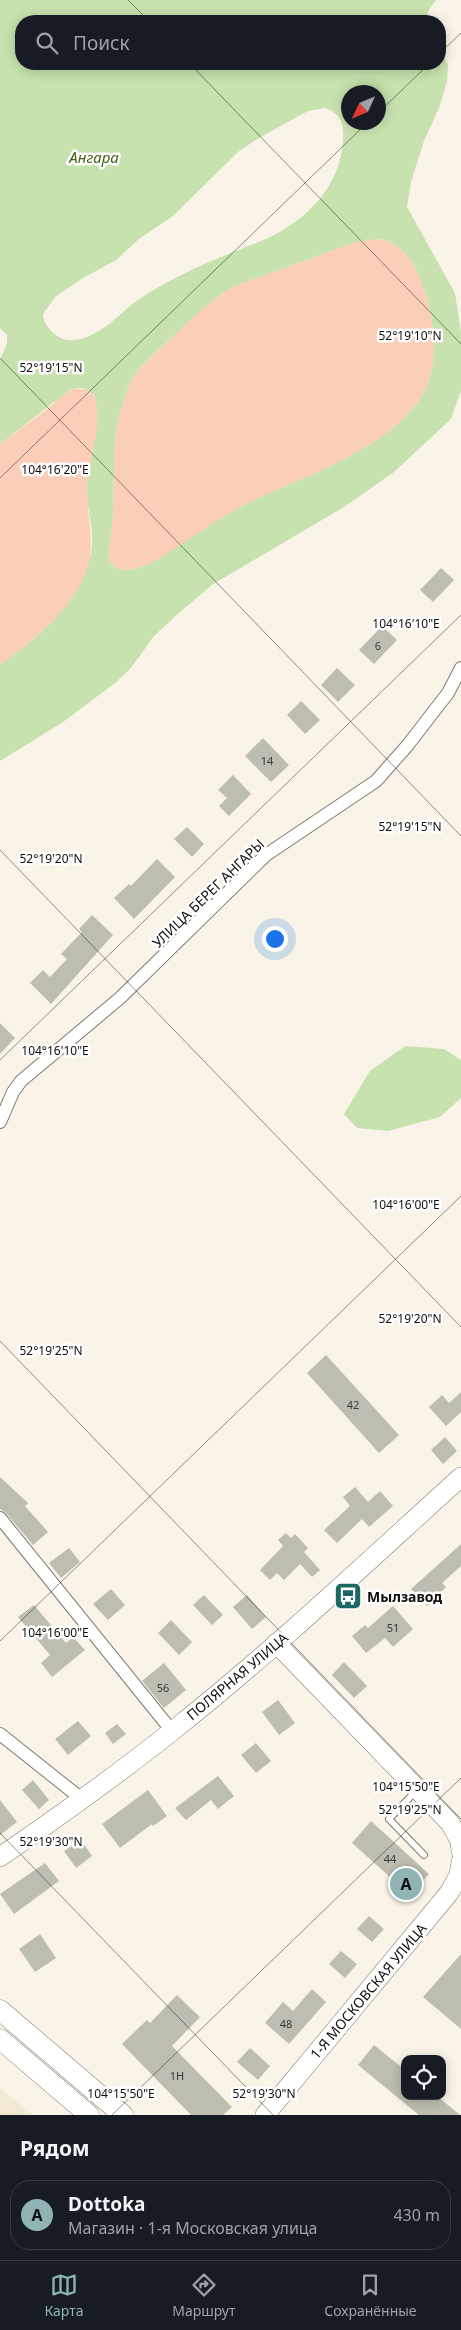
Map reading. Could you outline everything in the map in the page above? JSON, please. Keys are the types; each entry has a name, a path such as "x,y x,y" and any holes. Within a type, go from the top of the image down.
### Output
{"main road":[{"name":"ПОЛЯРНАЯ УЛИЦА","path":"0,1857 83,1800 172,1731 276,1643 461,1477"},
{"path":"276,1643 450,1823 461,1844"},
{"name":"1-Я МОСКОВСКАЯ УЛИЦА","path":"265,2115 449,1893 459,1875 461,1862"},
{"path":"0,2010 123,2115"},
{"path":"0,2039 89,2115"}],"street":[{"name":"УЛИЦА БЕРЕГ АНГАРЫ","path":"0,1122 13,1092 21,1081 120,998 266,855 376,780 408,746 442,701 461,668"},
{"path":"0,1518 172,1731"},
{"path":"0,1734 83,1800"}],"lane":[{"path":"418,1790 388,1819 424,1855"}],"shaded area":[{"path":"381,239 399,248 406,254 421,280 427,298 433,328 433,360 429,380 417,403 398,423 347,458 238,508 161,558 130,570 124,570 113,565 109,558 109,551 114,460 119,415 127,391 141,367 199,312 232,287 356,242"},
{"path":"74,388 90,390 98,408 98,420 87,492 91,546 87,572 75,596 56,618 22,649 0,665 0,444"},
{"path":"0,2088 33,2115 0,2115"}],"water":[{"name":"Ангара","path":"0,0 436,0 428,11 428,15 15,15 15,70 446,70 446,61 448,65 447,82 439,108 424,141 411,182 407,207 455,293 461,332 461,391 451,419 394,472 344,507 213,584 154,636 131,668 115,683 63,722 0,761 0,665 30,642 60,614 82,582 89,564 92,536 87,485 97,424 94,394 83,388 74,388 0,444 0,360 7,343 7,335 0,328","holes":["341,85 386,85 386,130 342,130 341,157 336,172 309,211 283,230 268,238 163,284 94,334 84,338 68,340 63,339 49,329 43,314 55,297 83,278 116,260 139,239 173,216 238,152 257,139 308,111 325,108 331,110 341,121","381,239 391,243 407,255 418,273 432,321 434,341 432,371 417,403 398,423 347,458 238,508 154,562 132,570 118,569 113,565 109,558 109,551 114,460 119,415 131,382 141,367 199,312 232,287 356,242"]},
{"path":"405,1046 444,1049 461,1060 461,1098 440,1117 388,1131 357,1128 344,1114 370,1071"}],"building":[{"path":"441,568 454,580 433,602 420,590"},
{"path":"382,626 397,640 374,664 359,650"},
{"path":"337,668 355,685 338,702 321,685"},
{"path":"301,701 320,720 305,734 287,715"},
{"path":"263,738 289,765 271,782 245,756"},
{"path":"233,775 251,794 229,816 219,806 227,798 218,790"},
{"path":"187,827 204,844 192,857 174,839"},
{"path":"157,859 175,877 134,919 114,898 129,884 131,886"},
{"path":"92,915 113,935 51,1004 30,983 43,970 50,977 67,959 61,954 82,932 79,929"},
{"path":"0,1023 15,1038 0,1054"},
{"path":"326,1355 399,1435 379,1453 307,1373"},
{"path":"461,1392 461,1412 446,1426 429,1407 442,1395 449,1403"},
{"path":"445,1437 457,1451 443,1464 431,1450"},
{"path":"0,1477 28,1503 25,1506 48,1532 33,1545 6,1513 0,1509"},
{"path":"355,1487 368,1502 380,1491 393,1506 369,1527 362,1519 337,1543 324,1530 350,1506 343,1497"},
{"path":"286,1533 291,1538 295,1534 308,1548 304,1552 320,1570 312,1577 300,1564 284,1580 277,1573 270,1580 260,1570 283,1546 278,1540"},
{"path":"461,1544 461,1566 442,1583 446,1587 427,1606 411,1589"},
{"path":"69,1548 80,1562 61,1578 49,1563"},
{"path":"111,1589 125,1605 108,1620 93,1604"},
{"path":"204,1595 223,1615 212,1625 193,1605"},
{"path":"247,1595 266,1617 252,1629 233,1607"},
{"path":"34,1605 66,1643 73,1637 85,1650 52,1677 41,1663 50,1655 18,1617"},
{"path":"393,1606 413,1629 393,1647 385,1638 366,1653 352,1636 365,1625 368,1628"},
{"path":"171,1620 192,1642 179,1655 158,1633"},
{"path":"344,1662 367,1686 354,1698 332,1675"},
{"path":"164,1663 186,1690 164,1708 142,1681"},
{"path":"278,1700 295,1723 279,1735 262,1712"},
{"path":"78,1721 91,1736 68,1755 55,1739"},
{"path":"117,1724 126,1734 113,1744 105,1733"},
{"path":"256,1743 271,1761 256,1773 241,1755"},
{"path":"218,1776 234,1796 218,1809 211,1800 186,1820 175,1808"},
{"path":"33,1780 49,1800 39,1809 22,1790"},
{"path":"148,1790 167,1816 153,1826 152,1824 120,1848 102,1824"},
{"path":"0,1800 17,1822 0,1835"},
{"path":"371,1821 429,1874 410,1895 352,1843"},
{"path":"81,1840 92,1856 76,1868 64,1851"},
{"path":"45,1863 59,1881 14,1914 0,1894"},
{"path":"369,1916 384,1929 372,1942 357,1929"},
{"path":"40,1934 56,1958 35,1972 19,1949"},
{"path":"341,1951 357,1964 345,1978 329,1964"},
{"path":"461,1954 461,2029 423,1997"},
{"path":"312,1989 326,2002 289,2044 265,2023 283,2002 293,2011"},
{"path":"177,1995 200,2017 172,2046 232,2107 223,2115 191,2115 122,2044 147,2020 150,2023"},
{"path":"374,2045 401,2067 401,2100 442,2100 460,2115 419,2115 358,2065"},
{"path":"250,2048 270,2066 258,2080 237,2062"}],"place":[{"name":"Мылзавод","path":"348,1596"},
{"name":"Dottoka","path":"406,1884"}]}
